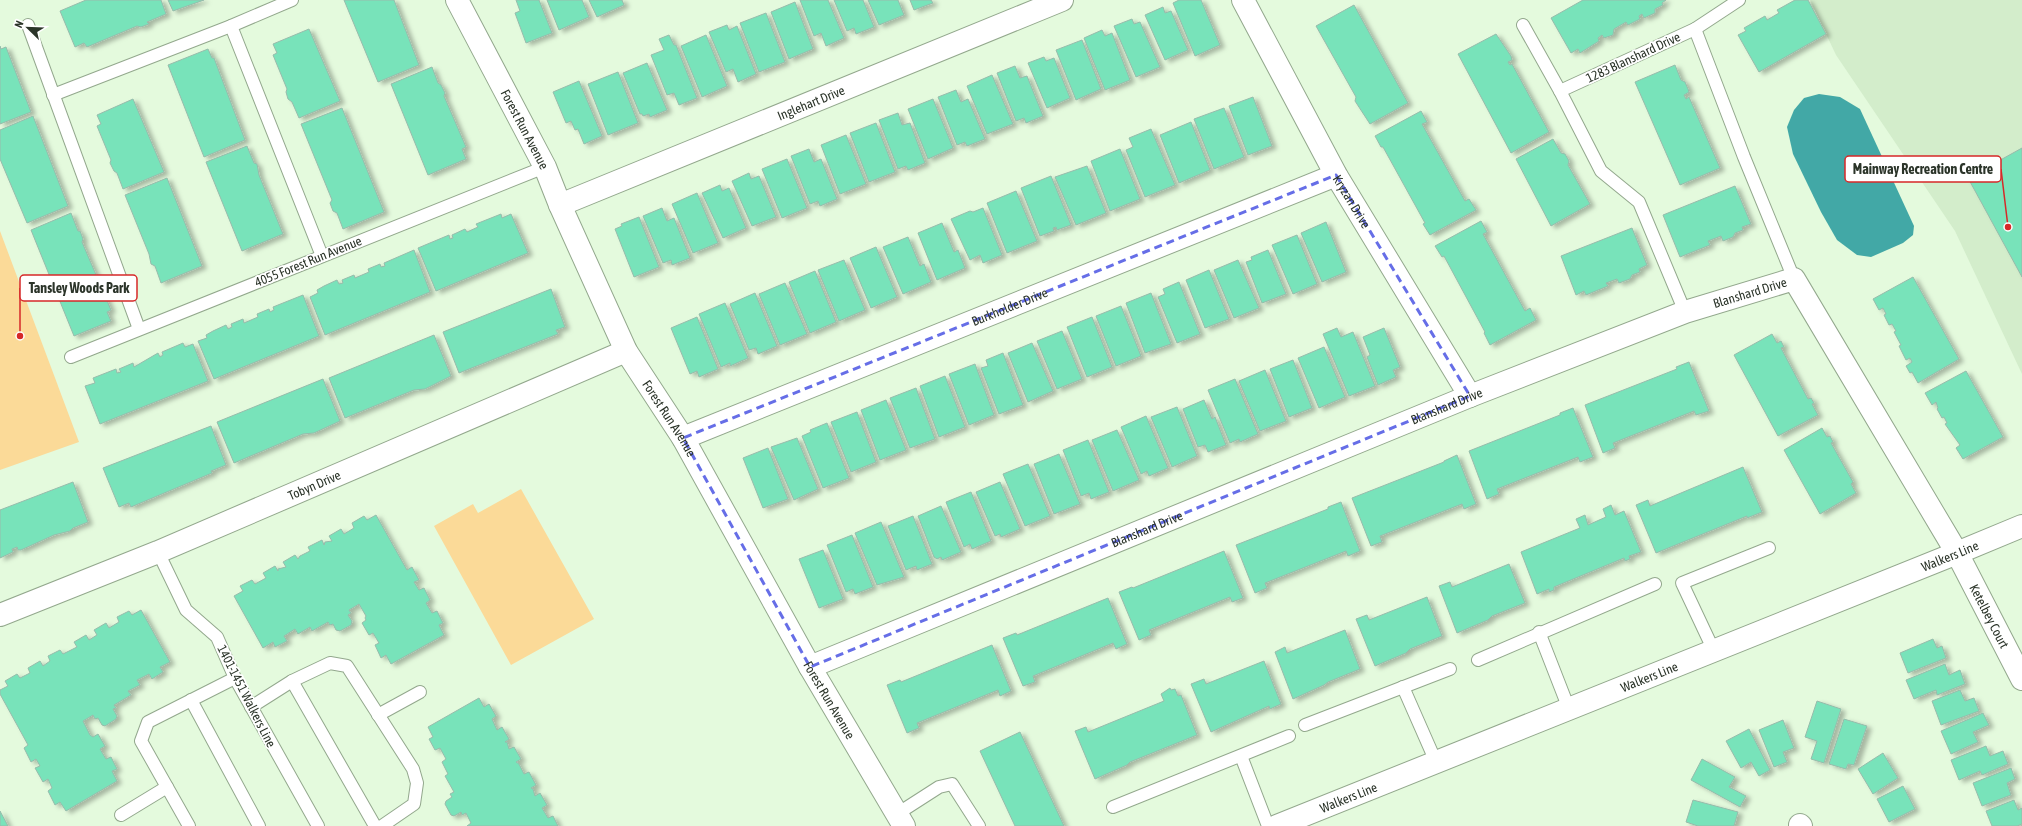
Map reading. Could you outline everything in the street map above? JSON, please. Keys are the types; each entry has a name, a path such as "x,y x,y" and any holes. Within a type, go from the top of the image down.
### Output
{"street":[{"name":"Forest Run Avenue","path":"457,0 545,167 560,205 626,351 683,438 810,667 901,820"},
{"name":"Inglehart Drive","path":"560,205 1062,0"},
{"name":"Kryzan Drive","path":"1243,0 1336,175 1470,396"},
{"name":"Burkholder Drive","path":"683,438 1336,175"},
{"name":"Blanshard Drive","path":"810,667 1470,396 1685,312 1794,279 1957,554"},
{"name":"Tobyn Drive","path":"0,615 158,552 626,351"},
{"name":"Walkers Line","path":"1277,826 1957,554 2022,526"},
{"name":"Ketelbey Court","path":"1957,554 2022,679"}],"lane":[{"path":"53,95 231,26 292,0"},
{"path":"1695,28 1740,0"},
{"path":"28,25 139,329"},
{"path":"1523,25 1560,91 1601,170 1639,202 1685,312"},
{"path":"231,26 322,256"},
{"name":"1283 Blanshard Drive","path":"1560,91 1695,28 1744,157 1794,279"},
{"name":"4055 Forest Run Avenue","path":"71,357 545,167"},
{"path":"1714,651 1682,583 1769,548"},
{"name":"1401-1451 Walkers Line","path":"158,552 186,610 217,637 235,678 318,826"},
{"path":"1478,660 1539,632 1655,584"},
{"path":"1539,632 1569,709"},
{"path":"251,707 292,681 330,663 347,666 413,768 417,783 414,804 382,826"},
{"path":"1305,725 1450,668"},
{"path":"189,826 141,741 148,722 235,678"},
{"path":"292,681 374,826"},
{"path":"1403,687 1436,762"},
{"path":"378,715 420,692"},
{"path":"191,700 259,826"},
{"path":"1113,807 1289,736"},
{"path":"1241,756 1268,826"},
{"path":"901,820 939,786 952,784 979,826"},
{"path":"121,815 167,787"}],"highlighted area":[{"path":"1336,175 1470,396 810,667 683,438"}],"shaded area":[{"path":"1810,0 2022,0 2022,374 1955,231 1836,55"},
{"path":"0,231 79,442 0,470"},
{"path":"521,489 594,619 511,665 434,526 473,504 478,513"}],"water":[{"path":"1819,94 1840,97 1860,109 1914,226 1913,235 1903,243 1871,257 1857,255 1837,240 1821,212 1793,154 1787,127 1794,110 1804,98"}],"building":[{"path":"86,0 161,0 166,14 147,22 149,24 141,27 137,26 87,47 84,43 75,47 60,11"},
{"path":"168,0 204,0 173,11"},
{"path":"344,0 394,0 419,65 378,82"},
{"path":"516,0 539,0 552,33 526,43 515,13 520,11"},
{"path":"547,0 582,0 589,17 559,30"},
{"path":"589,0 622,0 624,5 597,17"},
{"path":"800,0 828,0 844,38 826,46 821,33 814,36"},
{"path":"834,0 863,0 874,27 856,34 854,28 847,31"},
{"path":"868,0 898,0 904,15 879,25"},
{"path":"910,0 931,0 933,3 914,10"},
{"path":"1179,0 1201,0 1220,45 1195,56 1173,3"},
{"path":"1583,0 1666,0 1662,3 1663,5 1655,9 1655,13 1644,18 1642,14 1639,16 1640,19 1628,25 1626,22 1614,29 1613,35 1604,38 1602,35 1598,38 1599,41 1580,53 1578,49 1571,53 1551,18"},
{"path":"1795,0 1808,0 1826,34 1759,72 1738,35 1746,31 1744,28 1765,16 1767,20 1779,13 1777,10"},
{"path":"795,2 813,49 789,59 771,12"},
{"path":"1354,5 1408,103 1370,124 1355,101 1356,97 1316,26"},
{"path":"1163,7 1165,13 1171,11 1188,50 1165,60 1145,15"},
{"path":"766,13 785,62 759,72 740,23"},
{"path":"1132,19 1134,24 1140,22 1160,67 1136,77 1114,26"},
{"path":"727,25 729,30 737,26 756,74 738,82 733,69 726,72 709,32"},
{"path":"309,29 340,101 299,118 292,102 288,99 286,92 287,89 273,55 277,53 273,44"},
{"path":"1102,30 1105,36 1112,33 1130,80 1105,90 1084,38"},
{"path":"1496,34 1511,56 1512,60 1508,62 1510,65 1512,64 1549,132 1511,153 1458,54"},
{"path":"669,35 674,45 676,45 697,98 679,105 674,93 667,95 651,55 664,50 659,39"},
{"path":"706,35 727,86 702,97 681,46"},
{"path":"1082,40 1101,89 1076,100 1056,50"},
{"path":"0,46 1,49 6,47 31,112 0,124"},
{"path":"208,49 212,58 214,58 245,140 204,157 168,65"},
{"path":"1044,57 1046,61 1054,58 1070,98 1047,108 1028,63"},
{"path":"647,63 667,110 650,117 649,114 643,116 640,114 623,73"},
{"path":"1675,65 1681,80 1685,82 1689,92 1684,95 1686,99 1689,97 1720,168 1680,185 1635,82"},
{"path":"1015,66 1020,78 1027,76 1043,116 1026,123 1024,118 1016,121 997,73"},
{"path":"432,67 438,83 441,85 445,93 444,96 466,147 462,149 466,159 428,175 391,84"},
{"path":"618,72 638,123 608,135 588,84"},
{"path":"992,75 1013,124 987,134 967,86"},
{"path":"579,81 602,136 584,144 578,129 575,130 571,121 566,123 553,92"},
{"path":"956,90 961,102 968,99 985,139 967,146 965,142 957,145 938,97"},
{"path":"1253,97 1272,146 1248,155 1229,106"},
{"path":"133,99 164,172 123,189 117,173 114,171 110,163 111,160 97,126 101,124 97,115"},
{"path":"933,99 953,148 928,159 908,109"},
{"path":"342,108 384,212 343,229 337,213 333,211 330,203 332,200 301,124"},
{"path":"1224,108 1244,157 1214,169 1194,119"},
{"path":"1421,111 1427,122 1422,124 1465,201 1469,199 1476,210 1430,235 1423,224 1425,223 1383,147 1381,147 1375,136"},
{"path":"898,113 902,125 910,123 925,163 908,170 906,166 898,169 879,120"},
{"path":"33,116 68,206 27,223 0,159 0,130"},
{"path":"1191,122 1210,170 1179,183 1160,135"},
{"path":"876,123 895,172 869,182 850,133"},
{"path":"1151,129 1175,185 1145,197 1126,150 1133,147 1129,138"},
{"path":"846,135 866,184 840,194 821,145"},
{"path":"1553,139 1561,153 1565,154 1569,161 1568,165 1590,204 1551,226 1516,159"},
{"path":"247,146 254,163 257,164 259,175 283,234 242,251 206,162"},
{"path":"2022,148 2022,277 1968,178"},
{"path":"809,149 814,162 821,159 837,199 820,206 818,201 810,204 791,156"},
{"path":"1120,149 1140,199 1110,211 1091,161"},
{"path":"787,159 807,208 782,218 762,169"},
{"path":"1087,166 1106,213 1076,225 1055,177"},
{"path":"749,173 751,179 759,176 776,217 752,226 732,181"},
{"path":"1051,176 1071,225 1057,230 1056,227 1053,228 1054,231 1040,236 1021,188"},
{"path":"167,178 202,266 161,283 155,266 151,264 149,254 125,195"},
{"path":"720,185 722,191 729,188 746,228 723,238 702,193"},
{"path":"1735,186 1751,224 1742,227 1743,230 1735,233 1733,237 1723,241 1721,236 1708,241 1710,245 1680,257 1663,215"},
{"path":"1016,191 1037,241 1007,253 987,203"},
{"path":"697,193 718,243 693,253 672,204"},
{"path":"662,208 667,221 674,218 690,258 672,265 671,260 663,263 643,216"},
{"path":"983,208 1002,255 983,263 980,255 970,260 951,219 970,211 973,212"},
{"path":"71,213 78,231 80,231 83,239 82,242 111,310 107,312 111,321 74,336 31,230"},
{"path":"501,214 502,218 511,214 528,253 436,291 418,248 449,235 450,239 453,238 452,235 465,229 467,232 478,227 476,224"},
{"path":"639,217 659,267 634,277 615,229 622,226 621,224"},
{"path":"1481,221 1487,232 1483,234 1525,311 1530,308 1536,320 1490,345 1484,333 1485,332 1444,256 1442,257 1435,246"},
{"path":"1326,222 1346,272 1322,282 1301,233"},
{"path":"942,223 954,252 958,250 965,268 937,280 918,233"},
{"path":"1632,228 1647,265 1639,269 1640,272 1632,275 1630,279 1619,283 1617,279 1606,283 1608,286 1586,295 1584,291 1576,295 1561,256"},
{"path":"1297,235 1317,284 1293,294 1272,245"},
{"path":"908,237 920,266 924,264 931,282 903,294 883,247"},
{"path":"876,247 897,297 871,308 850,258"},
{"path":"414,250 430,292 325,335 310,297 318,293 317,290 337,280 339,284 343,283 342,280 354,275 355,278 369,272 368,269 380,264 381,267 385,266 384,263"},
{"path":"1268,250 1286,294 1262,303 1246,262 1252,260 1251,257"},
{"path":"844,260 865,310 839,321 818,270"},
{"path":"1238,260 1259,308 1234,318 1214,270"},
{"path":"1209,270 1229,319 1205,328 1186,280"},
{"path":"815,271 836,322 810,333 789,282"},
{"path":"1913,277 1959,359 1918,383 1912,372 1910,373 1906,366 1912,362 1910,358 1906,360 1899,346 1901,345 1894,332 1896,331 1892,324 1889,325 1884,315 1886,314 1883,308 1879,310 1873,299"},
{"path":"1179,282 1200,334 1177,343 1158,297 1165,294 1163,289"},
{"path":"785,283 807,334 780,345 759,294"},
{"path":"551,289 565,327 556,330 558,334 459,373 443,332"},
{"path":"755,293 777,346 758,354 756,348 749,350 730,304"},
{"path":"1151,293 1171,344 1145,353 1126,303"},
{"path":"303,295 319,336 214,379 198,341 207,338 206,335 226,325 228,329 232,327 231,324 243,319 244,323 258,317 257,314 269,309 270,312 274,310 273,307"},
{"path":"725,303 748,358 730,366 730,363 721,367 699,314"},
{"path":"1121,306 1141,356 1116,366 1096,316"},
{"path":"697,317 718,369 699,377 697,371 690,374 671,328"},
{"path":"1092,317 1112,367 1087,377 1067,327"},
{"path":"1337,328 1341,337 1353,332 1375,386 1349,396 1323,334"},
{"path":"1384,328 1400,367 1393,370 1396,377 1378,385 1367,357 1370,355 1363,337"},
{"path":"1062,331 1082,379 1057,389 1037,341"},
{"path":"1772,334 1777,343 1781,341 1784,347 1781,348 1808,399 1811,398 1814,403 1812,404 1818,415 1778,436 1734,355"},
{"path":"434,335 451,376 425,389 414,390 345,418 329,378"},
{"path":"183,343 185,347 193,344 208,381 100,424 85,386 95,383 93,378 116,369 117,373 121,372 119,369 133,363 134,367 158,353 160,357 163,355 162,352"},
{"path":"1032,343 1053,391 1028,402 1008,353"},
{"path":"1324,347 1345,397 1319,408 1298,358"},
{"path":"1003,353 1023,405 999,414 981,368 988,366 986,360"},
{"path":"1293,360 1312,408 1289,417 1270,369"},
{"path":"1689,362 1709,411 1696,415 1694,411 1613,443 1615,448 1603,453 1585,405 1677,369 1676,367"},
{"path":"975,364 994,415 969,425 949,374"},
{"path":"1265,370 1286,421 1260,431 1239,381"},
{"path":"1966,371 2003,437 1963,459 1956,448 1960,445 1945,424 1947,423 1937,409 1936,402 1932,405 1925,393"},
{"path":"945,376 965,427 939,437 920,386"},
{"path":"323,379 340,421 314,433 303,434 234,463 217,422"},
{"path":"1235,379 1258,434 1240,442 1239,439 1230,443 1208,390"},
{"path":"916,388 935,439 910,448 890,398"},
{"path":"886,400 906,450 880,460 861,410"},
{"path":"1204,400 1212,419 1215,417 1226,445 1208,452 1205,445 1198,447 1183,409"},
{"path":"1177,407 1197,456 1172,467 1151,417"},
{"path":"1573,408 1593,457 1580,462 1578,457 1497,489 1499,494 1487,499 1469,451 1560,415 1560,413"},
{"path":"857,412 876,462 851,472 831,422"},
{"path":"1146,416 1168,468 1149,476 1147,471 1141,474 1121,427"},
{"path":"827,423 849,478 823,488 802,436 811,432 810,430"},
{"path":"211,426 226,465 211,471 212,473 131,507 129,503 119,507 103,468"},
{"path":"1822,428 1827,437 1830,436 1833,442 1831,443 1853,482 1851,484 1856,493 1820,514 1784,450"},
{"path":"1117,430 1139,480 1113,491 1092,440"},
{"path":"797,438 818,489 794,500 771,447"},
{"path":"1088,440 1109,492 1091,499 1089,493 1081,496 1063,450"},
{"path":"768,448 788,499 763,508 743,458"},
{"path":"1059,454 1080,504 1054,514 1034,464"},
{"path":"1457,455 1476,504 1464,509 1462,504 1380,536 1382,542 1371,546 1352,498 1444,462"},
{"path":"1028,464 1050,516 1025,526 1003,474"},
{"path":"1743,467 1762,512 1747,518 1747,516 1656,553 1636,505 1648,500 1650,506"},
{"path":"73,482 88,522 73,528 70,531 54,535 21,550 18,550 17,547 12,549 13,552 0,558 0,510"},
{"path":"1000,482 1020,529 1001,537 1000,534 995,536 976,492"},
{"path":"971,492 991,541 972,549 970,544 964,547 946,502"},
{"path":"1341,502 1360,551 1348,556 1346,551 1265,583 1267,588 1255,593 1236,545 1328,509 1328,507"},
{"path":"1611,505 1615,515 1624,511 1641,552 1629,556 1630,559 1625,561 1624,558 1554,587 1554,590 1549,592 1549,589 1537,594 1521,552 1580,528 1576,519 1585,515 1588,525 1606,517 1603,509"},
{"path":"941,506 961,552 942,560 941,557 937,559 934,557 918,516"},
{"path":"376,515 407,570 412,567 419,580 414,582 419,590 424,588 430,600 426,603 432,613 437,611 443,623 439,625 444,635 391,664 386,655 381,658 375,645 379,643 373,633 369,635 362,623 366,620 366,616 359,604 349,610 351,613 348,615 352,621 351,625 340,631 336,630 333,624 330,625 328,622 312,631 310,627 298,634 295,629 284,636 287,641 275,647 273,642 263,648 234,596 243,591 240,586 252,580 255,584 266,578 263,573 275,566 278,571 278,569 286,567 283,562 295,555 298,559 300,556 310,551 308,547 322,540 324,545 325,542 332,541 329,536 341,529 344,534 354,528 352,523 364,516 367,520"},
{"path":"913,516 932,564 917,570 916,566 906,570 888,526"},
{"path":"881,522 904,577 877,585 855,533"},
{"path":"852,535 873,587 855,594 853,589 846,592 827,545"},
{"path":"823,550 843,599 819,608 799,559"},
{"path":"1224,551 1243,598 1232,602 1230,597 1149,630 1151,635 1139,640 1119,592 1132,587 1133,588"},
{"path":"1509,564 1525,603 1492,616 1488,620 1457,633 1439,586 1450,582 1452,587"},
{"path":"1427,597 1442,636 1410,649 1406,653 1375,666 1356,619 1367,615 1369,620"},
{"path":"1108,598 1127,644 1116,649 1113,643 1033,676 1035,682 1023,686 1003,638 1016,633 1017,635"},
{"path":"141,610 170,662 160,667 163,672 152,679 149,674 137,680 140,685 128,691 131,695 114,705 116,708 113,709 117,716 116,719 105,726 102,725 98,718 95,719 93,715 83,721 90,735 93,737 98,734 105,746 100,749 106,759 111,757 117,769 112,771 117,781 66,811 60,802 55,805 48,791 52,788 48,779 43,782 35,768 40,766 36,759 31,762 24,748 28,745 0,694 0,690 8,686 5,681 17,674 20,678 30,673 28,668 40,661 43,666 50,661 48,656 60,650 63,654 77,647 74,642 86,635 89,640 97,635 94,630 106,623 109,628 119,622 117,617 129,611 132,615"},
{"path":"1345,630 1360,669 1328,682 1293,699 1275,652 1285,647 1287,653"},
{"path":"1933,639 1937,648 1942,646 1946,658 1908,673 1900,653"},
{"path":"992,645 1011,691 1000,696 998,690 917,723 919,728 907,733 887,685 900,680 901,682"},
{"path":"1264,661 1281,704 1270,709 1269,706 1211,732 1191,684 1204,679 1206,684"},
{"path":"1945,664 1949,675 1960,670 1965,684 1937,695 1936,690 1914,699 1906,680"},
{"path":"1170,688 1171,690 1175,689 1178,696 1181,695 1197,735 1130,762 1127,765 1095,779 1075,731 1086,727 1088,732 1164,701 1161,694"},
{"path":"1960,690 1965,701 1974,698 1979,711 1941,725 1932,701"},
{"path":"479,698 484,707 489,704 496,716 492,719 497,730 502,727 509,739 505,742 507,742 509,749 514,747 521,759 516,762 519,764 524,774 529,772 536,785 531,788 533,789 535,796 540,793 547,805 542,808 548,818 553,816 558,826 467,826 471,823 466,813 462,815 461,812 454,816 451,815 445,804 446,801 452,797 450,794 454,792 445,776 448,774 442,762 446,759 440,748 435,750 429,739 433,737 428,727"},
{"path":"1817,701 1841,709 1824,763 1811,759 1817,741 1805,737"},
{"path":"1983,713 1989,725 1973,732 1978,742 1951,754 1941,731"},
{"path":"1844,719 1867,726 1854,765 1848,764 1846,769 1829,764"},
{"path":"1783,720 1794,748 1783,752 1787,762 1774,767 1759,730"},
{"path":"1749,729 1770,770 1759,776 1751,762 1741,768 1726,741"},
{"path":"1020,732 1064,826 1015,826 980,751"},
{"path":"1986,746 1990,756 2003,751 2008,764 1982,775 1980,771 1959,780 1951,760"},
{"path":"1883,753 1898,778 1873,794 1858,769"},
{"path":"1702,759 1735,777 1729,787 1746,796 1740,807 1691,780"},
{"path":"2011,768 2015,779 2007,783 2011,795 1982,806 1973,783"},
{"path":"1903,786 1915,809 1889,822 1877,799"},
{"path":"1693,800 1738,812 1734,826 1698,826 1686,822"},
{"path":"2014,800 2018,810 2022,808 2022,824 2017,826 1992,826 1986,811"},
{"path":"0,811 8,826 0,826"}],"place":[{"name":"Mainway Recreation Centre","path":"2008,227"},
{"name":"Tansley Woods Park","path":"20,336"}]}
